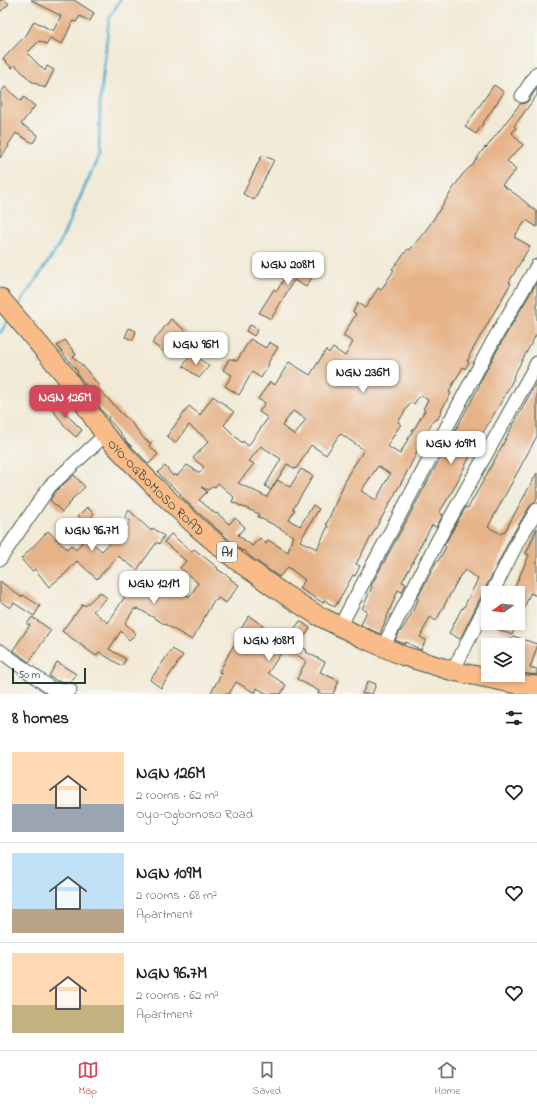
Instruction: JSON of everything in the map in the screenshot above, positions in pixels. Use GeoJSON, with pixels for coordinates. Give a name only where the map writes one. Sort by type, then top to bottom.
{"type":"FeatureCollection","features":[{"type":"Feature","properties":{"kind":"highway","name":"OYO-OGBOMOSO ROAD"},"geometry":{"type":"LineString","coordinates":[[0,298],[65,375],[105,435],[157,489],[198,528],[236,560],[278,590],[317,615],[404,656],[453,671],[517,684],[537,686]]}},
{"type":"Feature","properties":{"kind":"street"},"geometry":{"type":"LineString","coordinates":[[522,96],[537,73]]}},
{"type":"Feature","properties":{"kind":"street"},"geometry":{"type":"LineString","coordinates":[[340,626],[492,341],[537,266]]}},
{"type":"Feature","properties":{"kind":"street"},"geometry":{"type":"LineString","coordinates":[[383,647],[438,540],[537,363]]}},
{"type":"Feature","properties":{"kind":"street"},"geometry":{"type":"LineString","coordinates":[[0,559],[50,486],[105,435]]}},
{"type":"Feature","properties":{"kind":"street"},"geometry":{"type":"LineString","coordinates":[[496,586],[518,541],[537,510]]}},
{"type":"Feature","properties":{"kind":"street"},"geometry":{"type":"LineString","coordinates":[[453,671],[481,615]]}},
{"type":"Feature","properties":{"kind":"street"},"geometry":{"type":"LineString","coordinates":[[0,651],[52,689],[70,690]]}},
{"type":"Feature","properties":{"kind":"building"},"geometry":{"type":"Polygon","coordinates":[[[0,0],[5,0],[9,4],[0,12],[0,0]]]}},
{"type":"Feature","properties":{"kind":"building"},"geometry":{"type":"Polygon","coordinates":[[[31,0],[74,0],[94,13],[90,21],[80,16],[76,22],[73,21],[62,44],[50,38],[47,44],[39,41],[27,53],[45,71],[47,66],[54,70],[45,88],[31,81],[15,65],[12,68],[3,59],[27,34],[34,21],[53,31],[61,16],[31,0]]]}},
{"type":"Feature","properties":{"kind":"building"},"geometry":{"type":"Polygon","coordinates":[[[494,85],[504,92],[476,134],[465,127],[494,85]]]}},
{"type":"Feature","properties":{"kind":"building"},"geometry":{"type":"Polygon","coordinates":[[[5,87],[21,101],[24,97],[35,106],[21,124],[38,135],[33,143],[16,133],[0,158],[0,93],[5,87]]]}},
{"type":"Feature","properties":{"kind":"building"},"geometry":{"type":"Polygon","coordinates":[[[537,88],[537,95],[514,126],[516,128],[512,133],[523,145],[507,161],[516,170],[502,185],[537,212],[537,227],[526,220],[514,237],[530,246],[509,282],[511,283],[469,356],[467,361],[469,362],[465,369],[463,367],[453,384],[449,392],[451,393],[442,411],[437,420],[435,419],[431,424],[405,476],[356,564],[360,566],[355,576],[353,575],[335,607],[324,600],[323,603],[299,588],[305,580],[288,567],[279,577],[243,550],[242,551],[200,514],[165,480],[158,472],[165,466],[173,476],[175,474],[177,476],[187,465],[200,473],[204,467],[193,458],[209,441],[189,425],[175,443],[167,436],[189,406],[200,415],[213,396],[234,412],[224,425],[242,443],[243,441],[248,446],[268,418],[259,412],[265,403],[258,399],[270,382],[275,385],[289,362],[310,375],[326,350],[329,353],[333,348],[345,356],[353,342],[343,336],[356,314],[353,312],[358,303],[365,308],[378,288],[381,290],[394,270],[392,269],[408,249],[410,250],[429,226],[462,175],[471,167],[485,147],[486,148],[520,104],[528,101],[537,88]],[[420,395],[414,404],[411,402],[398,422],[401,424],[387,446],[400,454],[425,410],[423,409],[428,400],[420,395]],[[293,411],[282,426],[295,435],[306,419],[293,411]],[[341,434],[326,455],[311,445],[296,469],[287,464],[277,480],[290,487],[301,469],[313,476],[293,509],[295,510],[289,520],[300,526],[313,505],[319,509],[300,541],[317,549],[328,526],[326,525],[347,476],[364,450],[341,434]],[[261,446],[249,461],[254,464],[238,483],[267,497],[274,486],[271,490],[265,486],[281,459],[261,446]],[[378,466],[361,491],[376,500],[390,474],[378,466]],[[218,483],[215,487],[213,486],[208,490],[201,487],[207,492],[199,500],[229,524],[235,518],[245,527],[238,535],[252,546],[260,538],[266,544],[268,540],[288,552],[293,536],[258,517],[259,514],[232,502],[234,497],[218,483]]]}},
{"type":"Feature","properties":{"kind":"building"},"geometry":{"type":"Polygon","coordinates":[[[262,155],[274,160],[254,200],[243,194],[262,155]]]}},
{"type":"Feature","properties":{"kind":"building"},"geometry":{"type":"Polygon","coordinates":[[[296,258],[316,270],[306,287],[294,280],[271,319],[259,313],[274,289],[277,291],[296,258]]]}},
{"type":"Feature","properties":{"kind":"building"},"geometry":{"type":"Polygon","coordinates":[[[537,282],[537,333],[513,377],[514,378],[439,513],[443,515],[436,527],[432,525],[418,550],[419,551],[402,582],[406,584],[402,592],[398,590],[380,634],[361,625],[367,611],[362,609],[372,587],[371,586],[480,385],[479,384],[500,345],[537,282]]]}},
{"type":"Feature","properties":{"kind":"building"},"geometry":{"type":"Polygon","coordinates":[[[171,319],[187,332],[168,355],[152,343],[171,319]]]}},
{"type":"Feature","properties":{"kind":"building"},"geometry":{"type":"Polygon","coordinates":[[[250,325],[258,329],[254,336],[246,331],[250,325]]]}},
{"type":"Feature","properties":{"kind":"building"},"geometry":{"type":"Polygon","coordinates":[[[129,328],[136,331],[133,340],[125,337],[129,328]]]}},
{"type":"Feature","properties":{"kind":"building"},"geometry":{"type":"Polygon","coordinates":[[[250,339],[266,348],[269,342],[278,347],[261,378],[252,372],[239,395],[225,386],[232,375],[223,370],[229,359],[237,361],[250,339]]]}},
{"type":"Feature","properties":{"kind":"building"},"geometry":{"type":"Polygon","coordinates":[[[65,340],[76,355],[73,357],[84,367],[99,386],[97,387],[130,421],[145,440],[151,443],[149,446],[158,454],[149,464],[127,442],[108,419],[109,418],[102,411],[77,373],[78,372],[57,346],[65,340]]]}},
{"type":"Feature","properties":{"kind":"building"},"geometry":{"type":"Polygon","coordinates":[[[192,353],[209,366],[199,378],[183,366],[192,353]]]}},
{"type":"Feature","properties":{"kind":"building"},"geometry":{"type":"Polygon","coordinates":[[[537,381],[537,436],[488,527],[501,534],[503,532],[504,533],[537,473],[537,498],[530,506],[511,537],[486,586],[481,586],[481,597],[460,639],[449,633],[478,579],[465,570],[461,574],[436,621],[430,617],[420,637],[426,640],[421,650],[406,642],[405,644],[395,640],[410,616],[418,600],[417,599],[446,547],[444,545],[482,483],[537,381]]]}},
{"type":"Feature","properties":{"kind":"building"},"geometry":{"type":"Polygon","coordinates":[[[55,400],[82,430],[76,437],[67,429],[49,405],[55,400]]]}},
{"type":"Feature","properties":{"kind":"building"},"geometry":{"type":"Polygon","coordinates":[[[74,475],[85,487],[71,500],[72,501],[62,512],[50,500],[56,491],[74,475]]]}},
{"type":"Feature","properties":{"kind":"building"},"geometry":{"type":"Polygon","coordinates":[[[87,507],[94,514],[86,523],[78,516],[87,507]]]}},
{"type":"Feature","properties":{"kind":"building"},"geometry":{"type":"Polygon","coordinates":[[[129,510],[151,531],[153,528],[164,536],[159,544],[157,542],[137,570],[118,556],[97,579],[77,561],[66,573],[49,587],[35,569],[32,571],[21,559],[48,531],[67,549],[71,545],[76,550],[85,538],[102,551],[131,521],[125,517],[129,510]]]}},
{"type":"Feature","properties":{"kind":"building"},"geometry":{"type":"Polygon","coordinates":[[[537,528],[537,596],[530,593],[525,606],[525,586],[515,586],[529,555],[526,554],[537,528]]]}},
{"type":"Feature","properties":{"kind":"building"},"geometry":{"type":"Polygon","coordinates":[[[171,534],[192,552],[194,549],[218,568],[217,569],[239,585],[226,603],[218,598],[216,601],[214,600],[192,640],[137,608],[136,610],[135,608],[125,623],[136,634],[129,640],[121,631],[109,649],[126,659],[122,666],[99,652],[96,656],[62,631],[83,604],[85,606],[100,592],[107,598],[93,611],[108,623],[138,576],[164,590],[167,584],[190,597],[198,583],[180,568],[186,561],[164,542],[171,534]]]}},
{"type":"Feature","properties":{"kind":"building"},"geometry":{"type":"Polygon","coordinates":[[[0,581],[21,597],[23,595],[40,606],[34,616],[14,603],[10,608],[0,601],[0,581]]]}},
{"type":"Feature","properties":{"kind":"building"},"geometry":{"type":"Polygon","coordinates":[[[249,616],[268,629],[264,634],[277,643],[283,634],[289,637],[300,621],[310,628],[299,645],[307,650],[306,652],[325,662],[320,672],[339,681],[333,694],[318,694],[319,691],[297,679],[306,661],[285,647],[268,673],[286,685],[281,694],[267,694],[257,688],[255,693],[236,682],[229,694],[210,694],[222,673],[219,672],[238,637],[239,632],[249,616]]]}},
{"type":"Feature","properties":{"kind":"building"},"geometry":{"type":"Polygon","coordinates":[[[32,617],[51,630],[29,662],[13,650],[30,625],[27,624],[32,617]]]}},
{"type":"Feature","properties":{"kind":"building"},"geometry":{"type":"Polygon","coordinates":[[[500,630],[514,630],[512,635],[500,630]]]}},
{"type":"Feature","properties":{"kind":"building"},"geometry":{"type":"Polygon","coordinates":[[[525,640],[537,644],[530,668],[537,669],[537,675],[525,674],[525,640]]]}},
{"type":"Feature","properties":{"kind":"building"},"geometry":{"type":"Polygon","coordinates":[[[172,649],[183,655],[161,688],[150,680],[172,649]]]}},
{"type":"Feature","properties":{"kind":"building"},"geometry":{"type":"Polygon","coordinates":[[[57,662],[76,674],[71,682],[57,681],[49,676],[57,662]]]}},
{"type":"Feature","properties":{"kind":"building"},"geometry":{"type":"Polygon","coordinates":[[[368,681],[376,684],[372,694],[362,694],[368,681]]]}},
{"type":"Feature","properties":{"kind":"waterway"},"geometry":{"type":"LineString","coordinates":[[17,308],[58,247],[99,155],[100,102],[109,19],[120,0]]}},
{"type":"Feature","properties":{"kind":"waterway"},"geometry":{"type":"LineString","coordinates":[[0,333],[9,319]]}}]}
